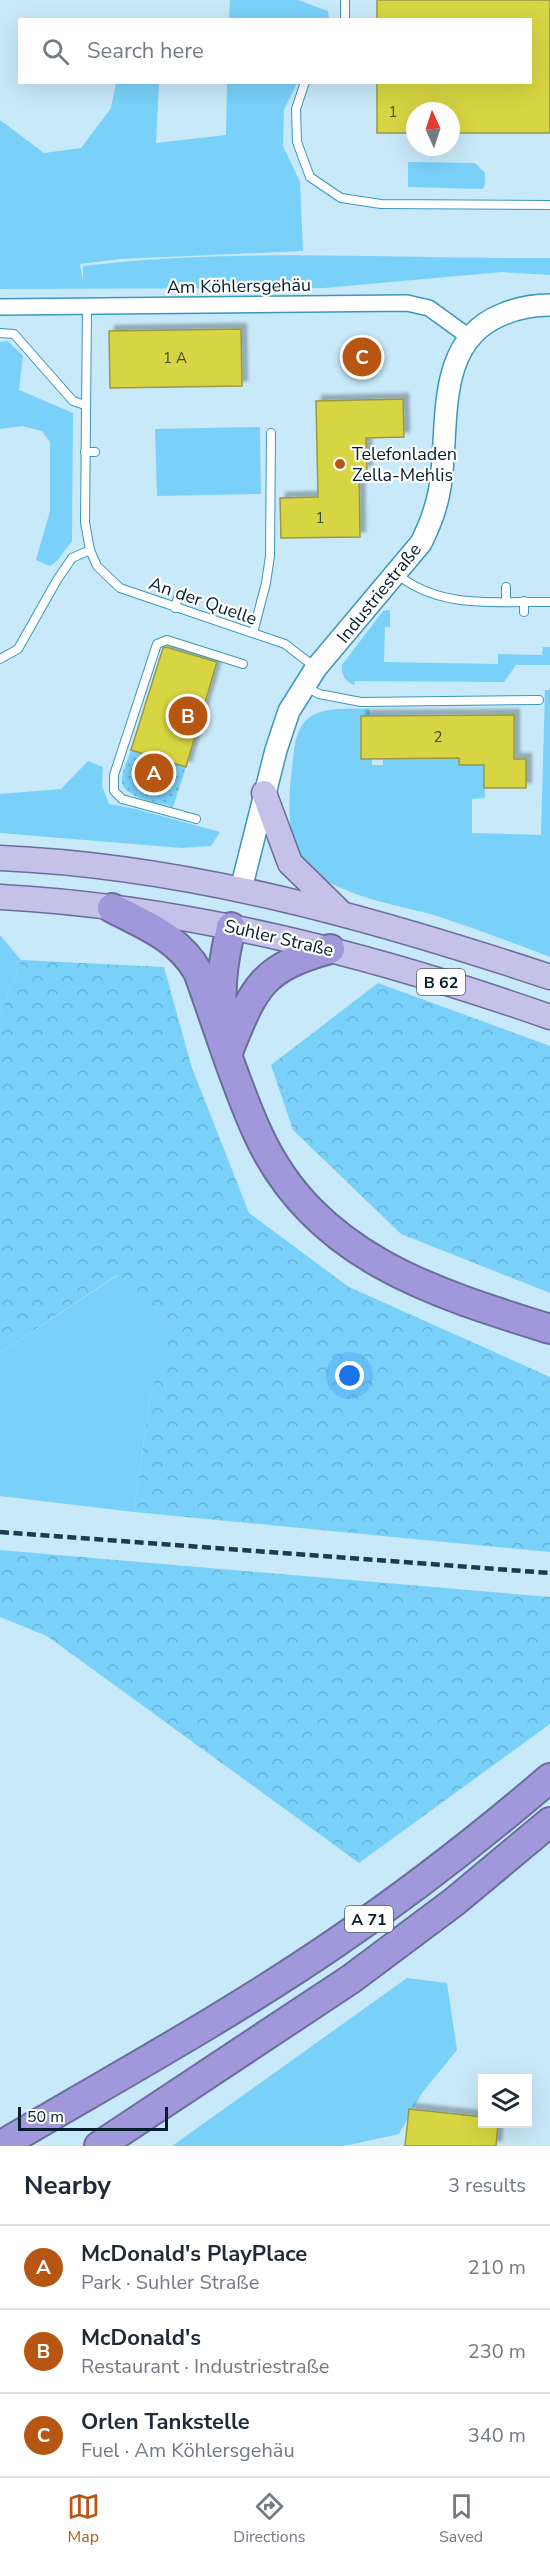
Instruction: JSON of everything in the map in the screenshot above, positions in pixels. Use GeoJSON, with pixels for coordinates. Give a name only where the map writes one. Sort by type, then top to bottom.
{"type":"FeatureCollection","features":[{"type":"Feature","properties":{"kind":"highway"},"geometry":{"type":"LineString","coordinates":[[112,908],[170,938],[190,959],[198,972],[243,1098],[273,1162],[286,1183],[317,1219],[337,1236],[381,1266],[482,1307],[550,1329]]}},
{"type":"Feature","properties":{"kind":"highway"},"geometry":{"type":"LineString","coordinates":[[228,1052],[221,985],[223,962],[231,927]]}},
{"type":"Feature","properties":{"kind":"highway"},"geometry":{"type":"LineString","coordinates":[[228,1052],[246,1008],[256,990],[272,972],[303,957],[330,949]]}},
{"type":"Feature","properties":{"kind":"highway"},"geometry":{"type":"LineString","coordinates":[[482,1307],[550,1341]]}},
{"type":"Feature","properties":{"kind":"highway"},"geometry":{"type":"LineString","coordinates":[[504,1816],[550,1768]]}},
{"type":"Feature","properties":{"kind":"highway","name":"A 71"},"geometry":{"type":"LineString","coordinates":[[0,2146],[197,2030],[333,1945],[436,1871],[550,1778]]}},
{"type":"Feature","properties":{"kind":"highway","name":"A 71"},"geometry":{"type":"LineString","coordinates":[[99,2146],[351,1979],[453,1902],[550,1822]]}},
{"type":"Feature","properties":{"kind":"main road"},"geometry":{"type":"LineString","coordinates":[[264,793],[290,863],[342,914]]}},
{"type":"Feature","properties":{"kind":"main road","name":"B 62"},"geometry":{"type":"LineString","coordinates":[[0,858],[140,872],[241,889],[471,950],[550,977]]}},
{"type":"Feature","properties":{"kind":"main road"},"geometry":{"type":"LineString","coordinates":[[231,927],[241,889]]}},
{"type":"Feature","properties":{"kind":"main road","name":"Suhler Straße"},"geometry":{"type":"LineString","coordinates":[[0,897],[112,908],[231,927],[330,949],[550,1017]]}},
{"type":"Feature","properties":{"kind":"street","name":"Am Köhlersgehäu"},"geometry":{"type":"LineString","coordinates":[[0,307],[407,303],[429,308],[469,337]]}},
{"type":"Feature","properties":{"kind":"street","name":"Industriestraße"},"geometry":{"type":"LineString","coordinates":[[241,889],[264,793],[289,711],[303,685],[316,668],[421,543],[432,520],[440,487],[451,374],[458,355],[469,337],[481,326],[511,310],[527,306],[550,305]]}},
{"type":"Feature","properties":{"kind":"lane"},"geometry":{"type":"LineString","coordinates":[[345,0],[345,18]]}},
{"type":"Feature","properties":{"kind":"lane"},"geometry":{"type":"LineString","coordinates":[[304,84],[296,109],[297,142],[310,177],[341,198],[381,204],[550,205]]}},
{"type":"Feature","properties":{"kind":"lane","name":"An der Quelle"},"geometry":{"type":"LineString","coordinates":[[87,307],[85,522],[90,550],[97,566],[120,588],[285,644],[316,668]]}},
{"type":"Feature","properties":{"kind":"lane"},"geometry":{"type":"LineString","coordinates":[[0,333],[14,334],[74,401],[86,405]]}},
{"type":"Feature","properties":{"kind":"lane"},"geometry":{"type":"LineString","coordinates":[[253,633],[263,582],[274,558],[271,433]]}},
{"type":"Feature","properties":{"kind":"lane"},"geometry":{"type":"LineString","coordinates":[[85,452],[95,452]]}},
{"type":"Feature","properties":{"kind":"lane"},"geometry":{"type":"LineString","coordinates":[[0,659],[18,649],[72,558],[90,550]]}},
{"type":"Feature","properties":{"kind":"lane"},"geometry":{"type":"LineString","coordinates":[[397,574],[429,594],[451,600],[550,602]]}},
{"type":"Feature","properties":{"kind":"lane"},"geometry":{"type":"LineString","coordinates":[[506,587],[506,601]]}},
{"type":"Feature","properties":{"kind":"lane"},"geometry":{"type":"LineString","coordinates":[[175,608],[179,594]]}},
{"type":"Feature","properties":{"kind":"lane"},"geometry":{"type":"LineString","coordinates":[[524,601],[524,612]]}},
{"type":"Feature","properties":{"kind":"lane"},"geometry":{"type":"LineString","coordinates":[[196,819],[123,799],[114,790],[114,775],[157,644],[167,640],[243,664]]}},
{"type":"Feature","properties":{"kind":"lane"},"geometry":{"type":"LineString","coordinates":[[303,685],[319,694],[361,702],[539,700]]}},
{"type":"Feature","properties":{"kind":"green space"},"geometry":{"type":"Polygon","coordinates":[[[230,0],[298,0],[328,11],[329,18],[229,18],[230,0]]]}},
{"type":"Feature","properties":{"kind":"green space"},"geometry":{"type":"Polygon","coordinates":[[[116,84],[159,84],[156,143],[226,135],[227,84],[297,84],[284,110],[283,146],[300,182],[303,251],[120,259],[80,264],[83,280],[83,266],[141,260],[258,255],[550,258],[550,275],[502,272],[324,288],[0,289],[0,120],[44,153],[81,148],[111,108],[116,84]]]}},
{"type":"Feature","properties":{"kind":"green space"},"geometry":{"type":"Polygon","coordinates":[[[408,162],[475,163],[485,173],[485,185],[482,189],[408,187],[408,162]]]}},
{"type":"Feature","properties":{"kind":"green space"},"geometry":{"type":"Polygon","coordinates":[[[8,341],[23,356],[19,390],[73,413],[72,541],[57,561],[50,566],[36,560],[50,511],[50,442],[42,431],[22,426],[0,429],[0,342],[8,341]]]}},
{"type":"Feature","properties":{"kind":"green space"},"geometry":{"type":"Polygon","coordinates":[[[260,427],[261,494],[157,496],[155,429],[260,427]]]}},
{"type":"Feature","properties":{"kind":"green space"},"geometry":{"type":"Polygon","coordinates":[[[390,610],[390,627],[385,627],[384,662],[498,664],[498,654],[542,655],[543,647],[550,647],[550,665],[516,665],[504,682],[355,681],[354,685],[348,682],[342,672],[342,665],[383,611],[390,610]]]}},
{"type":"Feature","properties":{"kind":"green space"},"geometry":{"type":"Polygon","coordinates":[[[545,690],[550,690],[550,957],[434,915],[356,894],[333,884],[307,867],[299,855],[291,830],[290,790],[297,736],[310,717],[330,710],[369,709],[370,716],[361,716],[361,759],[372,759],[372,765],[383,765],[383,759],[459,758],[460,765],[470,765],[484,758],[485,798],[472,799],[472,833],[541,835],[545,690]]]}},
{"type":"Feature","properties":{"kind":"green space"},"geometry":{"type":"Polygon","coordinates":[[[131,750],[186,767],[173,807],[133,795],[123,785],[124,768],[131,750]]]}},
{"type":"Feature","properties":{"kind":"green space"},"geometry":{"type":"Polygon","coordinates":[[[88,761],[103,767],[102,786],[109,804],[220,832],[211,846],[182,848],[0,833],[0,794],[61,789],[88,761]]]}},
{"type":"Feature","properties":{"kind":"green space"},"geometry":{"type":"Polygon","coordinates":[[[0,935],[21,960],[0,1016],[0,935]]]}},
{"type":"Feature","properties":{"kind":"green space"},"geometry":{"type":"Polygon","coordinates":[[[21,960],[164,967],[192,1068],[249,1213],[349,1287],[550,1377],[550,1552],[134,1512],[151,1391],[174,1325],[117,1275],[0,1353],[0,1016],[21,960]]]}},
{"type":"Feature","properties":{"kind":"green space"},"geometry":{"type":"Polygon","coordinates":[[[378,983],[550,1046],[550,1293],[401,1234],[293,1130],[271,1065],[378,983]]]}},
{"type":"Feature","properties":{"kind":"green space"},"geometry":{"type":"Polygon","coordinates":[[[118,1275],[175,1326],[151,1391],[134,1512],[0,1496],[0,1353],[118,1275]]]}},
{"type":"Feature","properties":{"kind":"green space"},"geometry":{"type":"Polygon","coordinates":[[[0,1550],[550,1597],[550,1724],[359,1863],[47,1636],[0,1617],[0,1550]]]}},
{"type":"Feature","properties":{"kind":"green space"},"geometry":{"type":"Polygon","coordinates":[[[407,1978],[447,1983],[457,2050],[422,2093],[399,2134],[344,2146],[172,2146],[407,1978]]]}},
{"type":"Feature","properties":{"kind":"building"},"geometry":{"type":"Polygon","coordinates":[[[377,0],[550,0],[550,133],[460,133],[460,102],[406,102],[406,133],[377,133],[377,84],[532,84],[532,18],[377,18],[377,0]]]}},
{"type":"Feature","properties":{"kind":"building"},"geometry":{"type":"Polygon","coordinates":[[[241,329],[242,386],[110,388],[109,331],[241,329]]]}},
{"type":"Feature","properties":{"kind":"building"},"geometry":{"type":"Polygon","coordinates":[[[403,399],[404,437],[366,438],[367,471],[359,471],[360,537],[281,538],[280,498],[318,497],[316,401],[403,399]]]}},
{"type":"Feature","properties":{"kind":"building"},"geometry":{"type":"Polygon","coordinates":[[[163,648],[217,662],[186,767],[131,750],[163,648]]]}},
{"type":"Feature","properties":{"kind":"building"},"geometry":{"type":"Polygon","coordinates":[[[514,715],[514,759],[526,759],[526,788],[484,788],[484,765],[459,765],[459,758],[361,759],[361,716],[514,715]]]}},
{"type":"Feature","properties":{"kind":"building"},"geometry":{"type":"Polygon","coordinates":[[[409,2109],[478,2116],[478,2128],[498,2128],[496,2146],[405,2146],[409,2109]]]}},
{"type":"Feature","properties":{"kind":"railway"},"geometry":{"type":"LineString","coordinates":[[0,1532],[550,1573]]}},
{"type":"Feature","properties":{"kind":"place","name":"Orlen Tankstelle"},"geometry":{"type":"Point","coordinates":[362,357]}},
{"type":"Feature","properties":{"kind":"place","name":"Telefonladen Zella-Mehlis"},"geometry":{"type":"Point","coordinates":[340,464]}},
{"type":"Feature","properties":{"kind":"place","name":"McDonald's"},"geometry":{"type":"Point","coordinates":[188,716]}},
{"type":"Feature","properties":{"kind":"place","name":"McDonald's PlayPlace"},"geometry":{"type":"Point","coordinates":[154,773]}}]}
